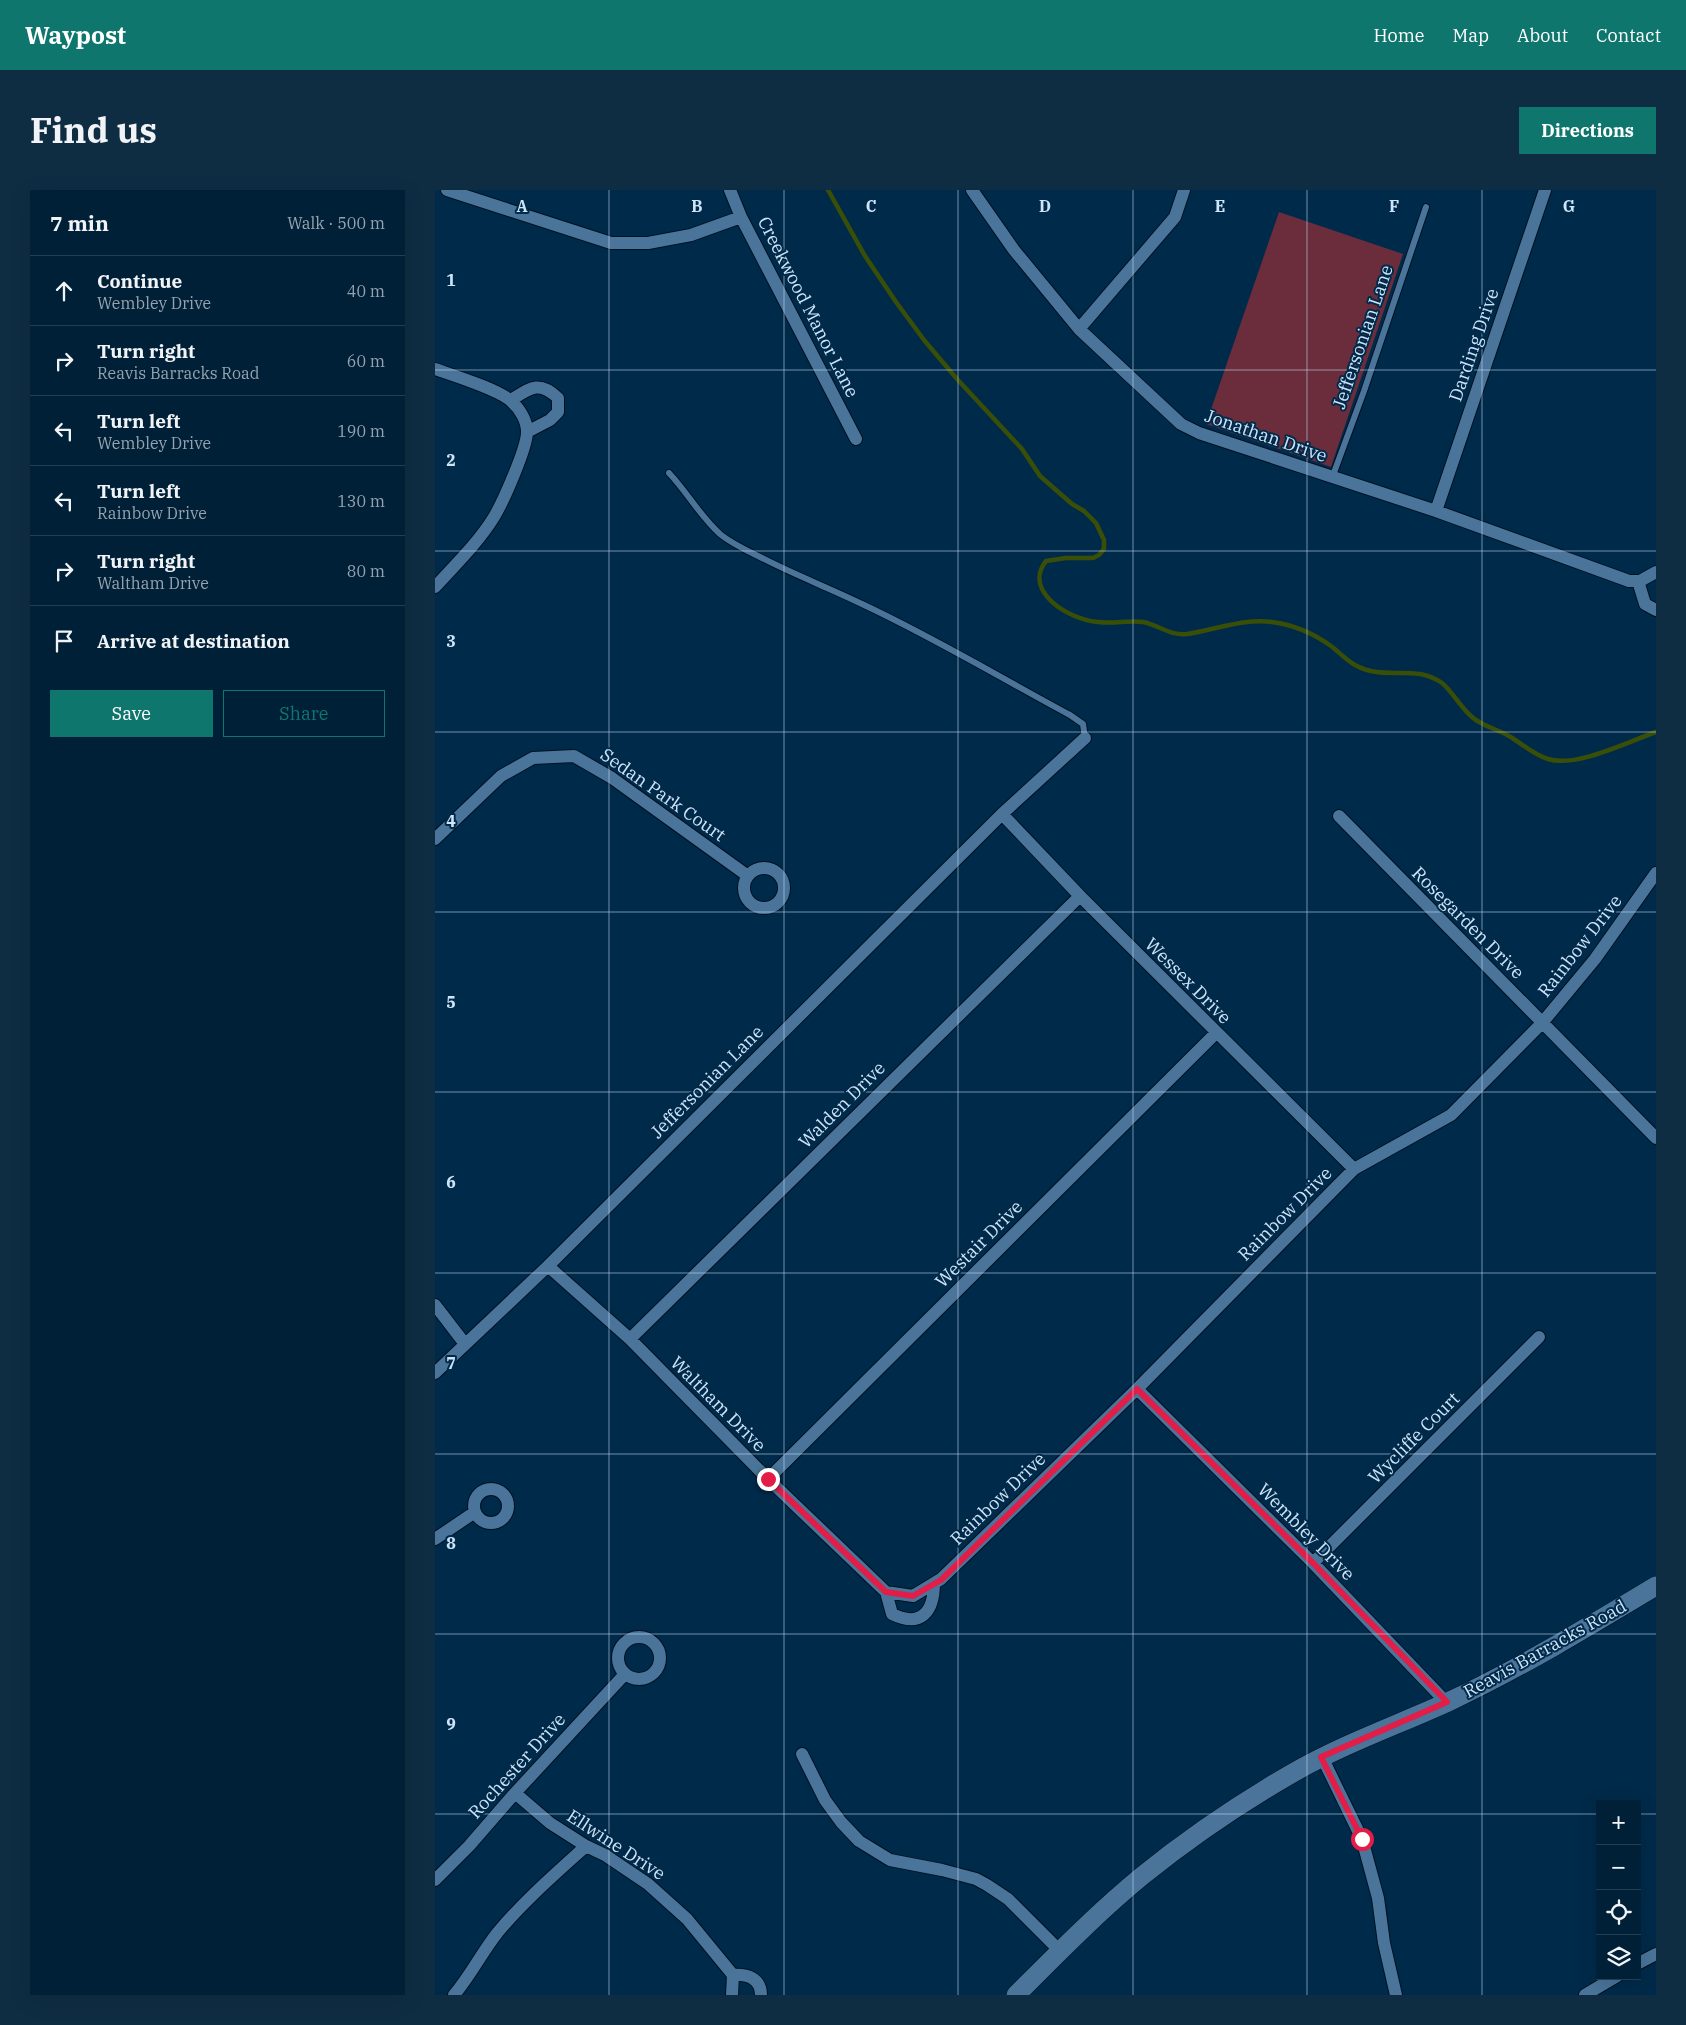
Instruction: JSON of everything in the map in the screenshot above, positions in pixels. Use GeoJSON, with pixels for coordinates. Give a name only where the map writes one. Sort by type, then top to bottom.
{"type":"FeatureCollection","features":[{"type":"Feature","properties":{"kind":"main road","name":"Reavis Barracks Road"},"geometry":{"type":"LineString","coordinates":[[1016,1995],[1060,1951],[1134,1883],[1181,1846],[1249,1799],[1321,1757],[1498,1678],[1551,1649],[1656,1586]]}},
{"type":"Feature","properties":{"kind":"street"},"geometry":{"type":"LineString","coordinates":[[447,190],[611,243],[648,242],[691,235],[741,217]]}},
{"type":"Feature","properties":{"kind":"street","name":"Creekwood Manor Lane"},"geometry":{"type":"LineString","coordinates":[[730,190],[741,217],[856,439]]}},
{"type":"Feature","properties":{"kind":"street","name":"Jonathan Drive"},"geometry":{"type":"LineString","coordinates":[[972,190],[1014,250],[1079,329],[1181,424],[1199,433],[1436,512],[1629,581],[1638,581]]}},
{"type":"Feature","properties":{"kind":"street"},"geometry":{"type":"LineString","coordinates":[[1079,329],[1175,216],[1184,190]]}},
{"type":"Feature","properties":{"kind":"street","name":"Darding Drive"},"geometry":{"type":"LineString","coordinates":[[1436,512],[1545,190]]}},
{"type":"Feature","properties":{"kind":"street"},"geometry":{"type":"LineString","coordinates":[[435,370],[465,379],[511,400],[522,413],[527,432],[518,466],[495,517],[471,548],[435,587]]}},
{"type":"Feature","properties":{"kind":"street"},"geometry":{"type":"LineString","coordinates":[[511,400],[534,387],[549,390],[558,398],[558,412],[550,420],[527,432]]}},
{"type":"Feature","properties":{"kind":"street"},"geometry":{"type":"LineString","coordinates":[[1656,572],[1638,581],[1645,604],[1656,610]]}},
{"type":"Feature","properties":{"kind":"street","name":"Jeffersonian Lane"},"geometry":{"type":"LineString","coordinates":[[435,1373],[548,1266],[1002,814],[1085,738]]}},
{"type":"Feature","properties":{"kind":"street","name":"Sedan Park Court"},"geometry":{"type":"LineString","coordinates":[[435,839],[501,776],[533,758],[574,756],[612,778],[748,876]]}},
{"type":"Feature","properties":{"kind":"street","name":"Wessex Drive"},"geometry":{"type":"LineString","coordinates":[[1002,814],[1079,896],[1354,1169]]}},
{"type":"Feature","properties":{"kind":"street","name":"Rosegarden Drive"},"geometry":{"type":"LineString","coordinates":[[1339,816],[1656,1138]]}},
{"type":"Feature","properties":{"kind":"street","name":"Rainbow Drive"},"geometry":{"type":"LineString","coordinates":[[886,1592],[913,1596],[941,1580],[1137,1389],[1354,1169],[1451,1115],[1542,1022],[1595,960],[1656,872]]}},
{"type":"Feature","properties":{"kind":"street","name":"Walden Drive"},"geometry":{"type":"LineString","coordinates":[[630,1339],[1079,896]]}},
{"type":"Feature","properties":{"kind":"street","name":"Westair Drive"},"geometry":{"type":"LineString","coordinates":[[768,1479],[1216,1033]]}},
{"type":"Feature","properties":{"kind":"street","name":"Waltham Drive"},"geometry":{"type":"LineString","coordinates":[[548,1266],[630,1339],[768,1479],[886,1592]]}},
{"type":"Feature","properties":{"kind":"street"},"geometry":{"type":"LineString","coordinates":[[435,1305],[465,1344]]}},
{"type":"Feature","properties":{"kind":"street","name":"Wycliffe Court"},"geometry":{"type":"LineString","coordinates":[[1313,1563],[1539,1337]]}},
{"type":"Feature","properties":{"kind":"street","name":"Wembley Drive"},"geometry":{"type":"LineString","coordinates":[[1137,1389],[1313,1563],[1447,1702]]}},
{"type":"Feature","properties":{"kind":"street"},"geometry":{"type":"LineString","coordinates":[[435,1538],[475,1512]]}},
{"type":"Feature","properties":{"kind":"street"},"geometry":{"type":"LineString","coordinates":[[886,1592],[892,1614],[902,1619],[915,1619],[923,1617],[928,1612],[934,1596],[934,1583]]}},
{"type":"Feature","properties":{"kind":"street","name":"Rochester Drive"},"geometry":{"type":"LineString","coordinates":[[435,1880],[469,1846],[515,1793],[625,1674]]}},
{"type":"Feature","properties":{"kind":"street"},"geometry":{"type":"LineString","coordinates":[[802,1754],[825,1800],[841,1822],[859,1841],[890,1860],[942,1870],[975,1879],[987,1885],[1008,1899],[1060,1951]]}},
{"type":"Feature","properties":{"kind":"street"},"geometry":{"type":"LineString","coordinates":[[1321,1757],[1362,1839],[1378,1898],[1384,1943],[1396,1995]]}},
{"type":"Feature","properties":{"kind":"street","name":"Ellwine Drive"},"geometry":{"type":"LineString","coordinates":[[515,1793],[550,1823],[586,1846],[613,1860],[648,1884],[687,1919],[733,1976]]}},
{"type":"Feature","properties":{"kind":"street"},"geometry":{"type":"LineString","coordinates":[[454,1995],[467,1981],[496,1935],[523,1903],[586,1846]]}},
{"type":"Feature","properties":{"kind":"street"},"geometry":{"type":"LineString","coordinates":[[1641,1962],[1656,1954]]}},
{"type":"Feature","properties":{"kind":"street"},"geometry":{"type":"LineString","coordinates":[[731,1995],[733,1976],[743,1975],[756,1980],[761,1995]]}},
{"type":"Feature","properties":{"kind":"street"},"geometry":{"type":"LineString","coordinates":[[1585,1995],[1610,1980]]}},
{"type":"Feature","properties":{"kind":"lane","name":"Jeffersonian Lane"},"geometry":{"type":"LineString","coordinates":[[1332,478],[1364,391],[1426,207]]}},
{"type":"Feature","properties":{"kind":"lane"},"geometry":{"type":"LineString","coordinates":[[669,472],[720,534],[789,572],[897,621],[1070,715],[1083,724],[1085,738]]}},
{"type":"Feature","properties":{"kind":"shaded area"},"geometry":{"type":"Polygon","coordinates":[[[1279,212],[1403,254],[1331,467],[1206,424],[1279,212]]]}},
{"type":"Feature","properties":{"kind":"waterway"},"geometry":{"type":"LineString","coordinates":[[828,190],[865,256],[924,340],[957,379],[1022,449],[1040,476],[1096,523],[1104,540],[1104,549],[1099,555],[1093,558],[1066,558],[1046,561],[1040,572],[1040,583],[1045,593],[1063,610],[1087,620],[1143,622],[1181,634],[1261,621],[1296,627],[1317,637],[1352,663],[1366,670],[1421,674],[1431,677],[1442,683],[1476,720],[1509,736],[1533,752],[1548,759],[1559,761],[1587,757],[1656,732]]}},
{"type":"Feature","properties":{"kind":"route"},"geometry":{"type":"LineString","coordinates":[[768,1479],[886,1592],[913,1596],[941,1580],[1137,1389],[1313,1563],[1447,1702],[1321,1757],[1362,1839]]}}]}
